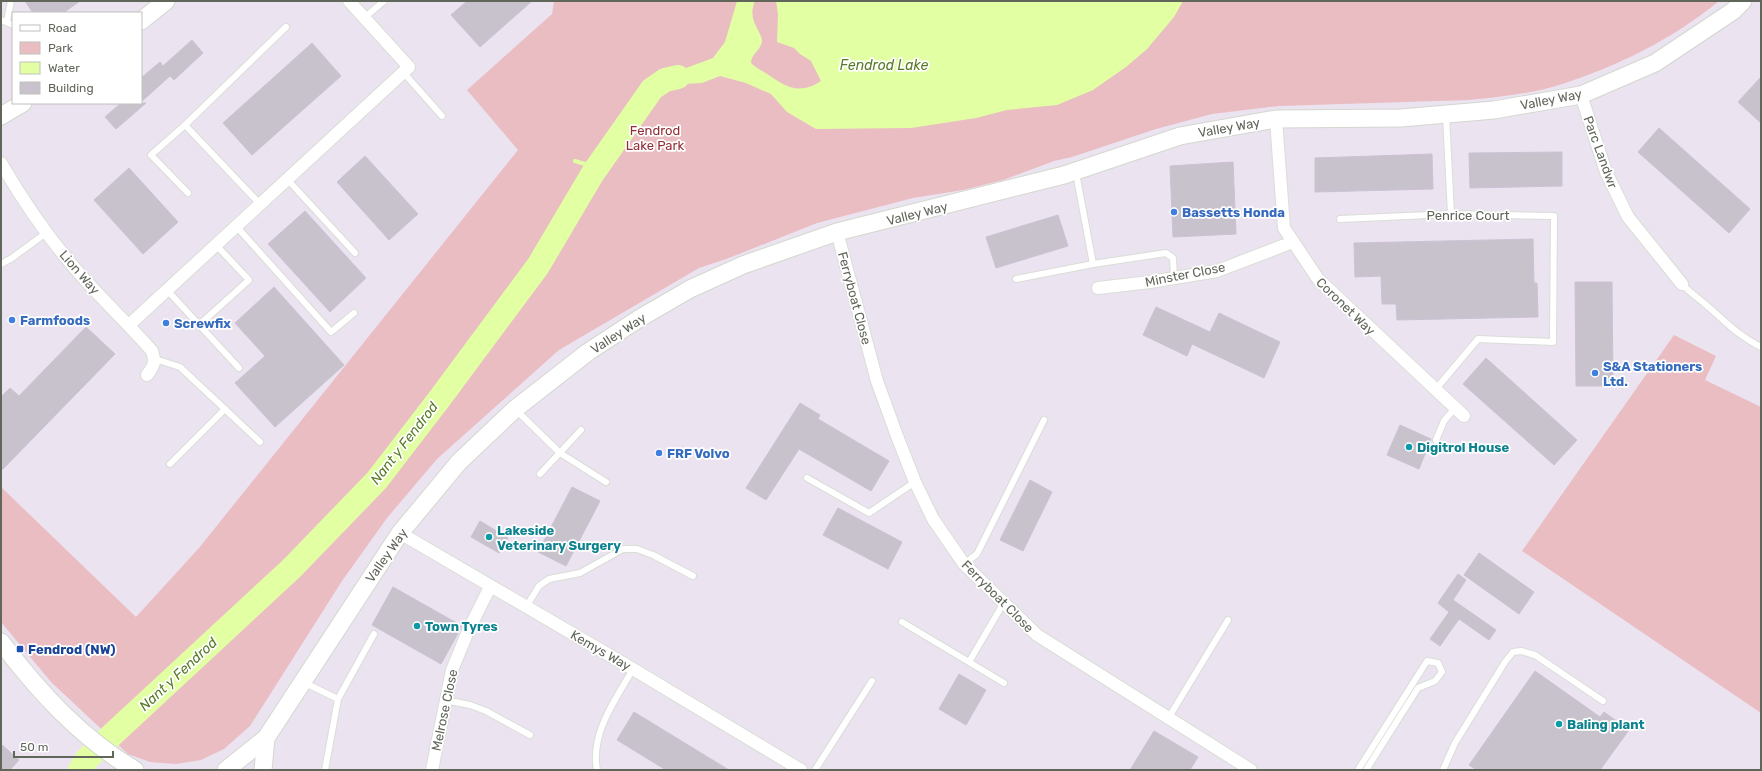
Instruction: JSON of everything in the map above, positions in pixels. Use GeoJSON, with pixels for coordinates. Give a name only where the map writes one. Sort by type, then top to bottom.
{"type":"FeatureCollection","features":[{"type":"Feature","properties":{"kind":"street"},"geometry":{"type":"LineString","coordinates":[[129,325],[408,67],[349,1]]}},
{"type":"Feature","properties":{"kind":"street","name":"Valley Way"},"geometry":{"type":"LineString","coordinates":[[226,770],[266,738],[400,533],[459,462],[516,409],[588,352],[640,318],[690,289],[743,265],[837,232],[1075,171],[1180,136],[1276,119],[1401,118],[1494,110],[1580,95],[1655,63],[1733,11],[1743,1]]}},
{"type":"Feature","properties":{"kind":"street"},"geometry":{"type":"LineString","coordinates":[[142,20],[162,2]]}},
{"type":"Feature","properties":{"kind":"street","name":"Parc Landwr"},"geometry":{"type":"LineString","coordinates":[[1580,95],[1606,172],[1628,217],[1682,284]]}},
{"type":"Feature","properties":{"kind":"street"},"geometry":{"type":"LineString","coordinates":[[1,116],[21,104]]}},
{"type":"Feature","properties":{"kind":"street","name":"Coronet Way"},"geometry":{"type":"LineString","coordinates":[[1276,119],[1284,228],[1318,279],[1464,416]]}},
{"type":"Feature","properties":{"kind":"street","name":"Lion Way"},"geometry":{"type":"LineString","coordinates":[[1,164],[46,233],[86,282],[129,325],[152,351],[155,359]]}},
{"type":"Feature","properties":{"kind":"street","name":"Ferryboat Close"},"geometry":{"type":"LineString","coordinates":[[837,232],[877,381],[914,482],[933,519],[964,564],[1003,604],[1037,635],[1169,717],[1250,770]]}},
{"type":"Feature","properties":{"kind":"street","name":"Minster Close"},"geometry":{"type":"LineString","coordinates":[[1098,288],[1217,271],[1293,242]]}},
{"type":"Feature","properties":{"kind":"street"},"geometry":{"type":"LineString","coordinates":[[147,375],[154,366],[155,359]]}},
{"type":"Feature","properties":{"kind":"street","name":"Kemys Way"},"geometry":{"type":"LineString","coordinates":[[400,533],[490,587],[633,669],[787,766],[801,770]]}},
{"type":"Feature","properties":{"kind":"street","name":"Melrose Close"},"geometry":{"type":"LineString","coordinates":[[432,770],[452,670],[469,629],[490,587]]}},
{"type":"Feature","properties":{"kind":"street"},"geometry":{"type":"LineString","coordinates":[[1,642],[36,686],[66,718],[120,764],[135,770]]}},
{"type":"Feature","properties":{"kind":"street","name":"Valley Way"},"geometry":{"type":"LineString","coordinates":[[263,770],[266,738]]}},
{"type":"Feature","properties":{"kind":"lane"},"geometry":{"type":"LineString","coordinates":[[4,20],[11,1]]}},
{"type":"Feature","properties":{"kind":"lane"},"geometry":{"type":"LineString","coordinates":[[364,18],[384,1]]}},
{"type":"Feature","properties":{"kind":"lane"},"geometry":{"type":"LineString","coordinates":[[188,193],[150,156],[185,125],[286,27]]}},
{"type":"Feature","properties":{"kind":"lane"},"geometry":{"type":"LineString","coordinates":[[404,72],[442,116]]}},
{"type":"Feature","properties":{"kind":"lane"},"geometry":{"type":"LineString","coordinates":[[1446,114],[1451,214]]}},
{"type":"Feature","properties":{"kind":"lane"},"geometry":{"type":"LineString","coordinates":[[185,125],[260,204]]}},
{"type":"Feature","properties":{"kind":"lane"},"geometry":{"type":"LineString","coordinates":[[1075,171],[1093,264]]}},
{"type":"Feature","properties":{"kind":"lane"},"geometry":{"type":"LineString","coordinates":[[287,179],[355,253]]}},
{"type":"Feature","properties":{"kind":"lane","name":"Penrice Court"},"geometry":{"type":"LineString","coordinates":[[1340,219],[1451,214],[1554,216],[1553,342],[1478,339],[1435,390]]}},
{"type":"Feature","properties":{"kind":"lane"},"geometry":{"type":"LineString","coordinates":[[236,226],[331,332],[354,313]]}},
{"type":"Feature","properties":{"kind":"lane"},"geometry":{"type":"LineString","coordinates":[[1,264],[12,258],[46,233]]}},
{"type":"Feature","properties":{"kind":"lane"},"geometry":{"type":"LineString","coordinates":[[199,325],[249,280],[216,244]]}},
{"type":"Feature","properties":{"kind":"lane"},"geometry":{"type":"LineString","coordinates":[[1016,278],[1166,253],[1173,258],[1174,278]]}},
{"type":"Feature","properties":{"kind":"lane"},"geometry":{"type":"LineString","coordinates":[[1682,284],[1690,294],[1703,302],[1743,338],[1761,347]]}},
{"type":"Feature","properties":{"kind":"lane"},"geometry":{"type":"LineString","coordinates":[[167,290],[239,368]]}},
{"type":"Feature","properties":{"kind":"lane"},"geometry":{"type":"LineString","coordinates":[[155,359],[180,367],[260,442]]}},
{"type":"Feature","properties":{"kind":"lane"},"geometry":{"type":"LineString","coordinates":[[1436,440],[1444,421],[1455,408]]}},
{"type":"Feature","properties":{"kind":"lane"},"geometry":{"type":"LineString","coordinates":[[170,464],[225,409]]}},
{"type":"Feature","properties":{"kind":"lane"},"geometry":{"type":"LineString","coordinates":[[516,409],[560,453],[606,482]]}},
{"type":"Feature","properties":{"kind":"lane"},"geometry":{"type":"LineString","coordinates":[[964,564],[976,554],[1044,420]]}},
{"type":"Feature","properties":{"kind":"lane"},"geometry":{"type":"LineString","coordinates":[[540,474],[581,430]]}},
{"type":"Feature","properties":{"kind":"lane"},"geometry":{"type":"LineString","coordinates":[[807,478],[869,513],[914,482]]}},
{"type":"Feature","properties":{"kind":"lane"},"geometry":{"type":"LineString","coordinates":[[526,607],[539,586],[549,579],[580,573],[623,549],[637,549],[653,555],[693,576]]}},
{"type":"Feature","properties":{"kind":"lane"},"geometry":{"type":"LineString","coordinates":[[968,662],[1003,604]]}},
{"type":"Feature","properties":{"kind":"lane"},"geometry":{"type":"LineString","coordinates":[[1169,717],[1228,620]]}},
{"type":"Feature","properties":{"kind":"lane"},"geometry":{"type":"LineString","coordinates":[[902,622],[1004,683]]}},
{"type":"Feature","properties":{"kind":"lane"},"geometry":{"type":"LineString","coordinates":[[325,770],[338,699],[374,634]]}},
{"type":"Feature","properties":{"kind":"lane"},"geometry":{"type":"LineString","coordinates":[[1443,770],[1455,743],[1505,662],[1513,652],[1521,650],[1535,655],[1603,701]]}},
{"type":"Feature","properties":{"kind":"lane"},"geometry":{"type":"LineString","coordinates":[[1358,770],[1427,661],[1438,663],[1442,672],[1435,680],[1418,688],[1366,770]]}},
{"type":"Feature","properties":{"kind":"lane"},"geometry":{"type":"LineString","coordinates":[[597,770],[595,757],[596,742],[600,730],[633,669]]}},
{"type":"Feature","properties":{"kind":"lane"},"geometry":{"type":"LineString","coordinates":[[815,770],[872,681]]}},
{"type":"Feature","properties":{"kind":"lane"},"geometry":{"type":"LineString","coordinates":[[302,682],[338,699]]}},
{"type":"Feature","properties":{"kind":"lane"},"geometry":{"type":"LineString","coordinates":[[445,700],[470,704],[530,735]]}},
{"type":"Feature","properties":{"kind":"green space","name":"Fendrod Lake Park"},"geometry":{"type":"Polygon","coordinates":[[[554,1],[1719,1],[1683,28],[1623,61],[1580,78],[1537,91],[1469,100],[1279,106],[1212,114],[1156,129],[1072,157],[1054,161],[1003,180],[963,190],[913,198],[817,223],[729,258],[699,268],[559,350],[437,459],[387,518],[342,581],[250,726],[224,749],[201,760],[176,764],[150,762],[128,754],[51,682],[1,622],[1,487],[136,617],[199,548],[518,150],[467,90],[552,14],[554,1]]]}},
{"type":"Feature","properties":{"kind":"green space"},"geometry":{"type":"Polygon","coordinates":[[[1674,335],[1716,356],[1705,380],[1761,407],[1761,713],[1522,551],[1674,335]]]}},
{"type":"Feature","properties":{"kind":"water","name":"Fendrod Lake"},"geometry":{"type":"Polygon","coordinates":[[[737,1],[755,1],[752,14],[762,38],[762,42],[752,57],[751,63],[785,85],[805,88],[821,81],[811,61],[794,48],[777,42],[778,14],[776,1],[1183,1],[1174,17],[1147,49],[1126,67],[1093,90],[1057,105],[1007,110],[976,118],[911,128],[816,129],[787,112],[771,94],[746,83],[720,76],[702,83],[684,84],[678,77],[678,71],[713,58],[725,42],[737,1]]]}},
{"type":"Feature","properties":{"kind":"building"},"geometry":{"type":"Polygon","coordinates":[[[25,1],[80,1],[64,12],[32,12],[25,1]]]}},
{"type":"Feature","properties":{"kind":"building"},"geometry":{"type":"Polygon","coordinates":[[[467,1],[532,1],[480,47],[451,15],[467,1]]]}},
{"type":"Feature","properties":{"kind":"building"},"geometry":{"type":"Polygon","coordinates":[[[192,40],[203,53],[174,80],[170,76],[142,101],[142,77],[160,62],[163,66],[192,40]]]}},
{"type":"Feature","properties":{"kind":"building"},"geometry":{"type":"Polygon","coordinates":[[[312,43],[341,76],[252,155],[223,123],[312,43]]]}},
{"type":"Feature","properties":{"kind":"building"},"geometry":{"type":"Polygon","coordinates":[[[1761,77],[1761,123],[1738,102],[1761,77]]]}},
{"type":"Feature","properties":{"kind":"building"},"geometry":{"type":"Polygon","coordinates":[[[146,103],[116,129],[105,117],[120,104],[146,103]]]}},
{"type":"Feature","properties":{"kind":"building"},"geometry":{"type":"Polygon","coordinates":[[[1659,128],[1750,209],[1729,233],[1638,152],[1659,128]]]}},
{"type":"Feature","properties":{"kind":"building"},"geometry":{"type":"Polygon","coordinates":[[[1562,152],[1562,186],[1470,188],[1469,153],[1562,152]]]}},
{"type":"Feature","properties":{"kind":"building"},"geometry":{"type":"Polygon","coordinates":[[[1432,154],[1433,189],[1315,192],[1315,158],[1432,154]]]}},
{"type":"Feature","properties":{"kind":"building"},"geometry":{"type":"Polygon","coordinates":[[[365,156],[418,214],[389,240],[337,182],[365,156]]]}},
{"type":"Feature","properties":{"kind":"building"},"geometry":{"type":"Polygon","coordinates":[[[1233,162],[1236,234],[1173,237],[1170,166],[1233,162]]]}},
{"type":"Feature","properties":{"kind":"building"},"geometry":{"type":"Polygon","coordinates":[[[129,168],[178,222],[143,254],[94,200],[129,168]]]}},
{"type":"Feature","properties":{"kind":"building"},"geometry":{"type":"Polygon","coordinates":[[[305,211],[366,278],[330,312],[268,244],[305,211]]]}},
{"type":"Feature","properties":{"kind":"building"},"geometry":{"type":"Polygon","coordinates":[[[1058,215],[1068,246],[996,268],[986,237],[1058,215]]]}},
{"type":"Feature","properties":{"kind":"building"},"geometry":{"type":"Polygon","coordinates":[[[1533,239],[1534,283],[1537,283],[1538,317],[1397,320],[1396,304],[1382,304],[1381,276],[1355,277],[1354,243],[1533,239]]]}},
{"type":"Feature","properties":{"kind":"building"},"geometry":{"type":"Polygon","coordinates":[[[1575,282],[1612,282],[1613,386],[1576,386],[1575,282]]]}},
{"type":"Feature","properties":{"kind":"building"},"geometry":{"type":"Polygon","coordinates":[[[274,287],[344,365],[275,427],[235,383],[265,356],[235,323],[274,287]]]}},
{"type":"Feature","properties":{"kind":"building"},"geometry":{"type":"Polygon","coordinates":[[[1156,307],[1210,332],[1219,313],[1280,342],[1264,378],[1192,344],[1187,356],[1143,335],[1156,307]]]}},
{"type":"Feature","properties":{"kind":"building"},"geometry":{"type":"Polygon","coordinates":[[[86,327],[115,354],[1,471],[1,397],[10,388],[19,396],[86,327]]]}},
{"type":"Feature","properties":{"kind":"building"},"geometry":{"type":"Polygon","coordinates":[[[1486,358],[1577,440],[1554,465],[1463,384],[1486,358]]]}},
{"type":"Feature","properties":{"kind":"building"},"geometry":{"type":"Polygon","coordinates":[[[800,403],[820,415],[818,419],[889,461],[871,491],[799,449],[766,500],[746,488],[800,403]]]}},
{"type":"Feature","properties":{"kind":"building","name":"Digitrol House"},"geometry":{"type":"Polygon","coordinates":[[[1400,425],[1431,439],[1419,469],[1387,455],[1400,425]]]}},
{"type":"Feature","properties":{"kind":"building"},"geometry":{"type":"Polygon","coordinates":[[[1030,480],[1052,492],[1023,551],[1000,540],[1030,480]]]}},
{"type":"Feature","properties":{"kind":"building"},"geometry":{"type":"Polygon","coordinates":[[[572,487],[600,501],[566,566],[538,552],[572,487]]]}},
{"type":"Feature","properties":{"kind":"building"},"geometry":{"type":"Polygon","coordinates":[[[838,508],[902,542],[888,569],[823,535],[838,508]]]}},
{"type":"Feature","properties":{"kind":"building","name":"Lakeside Veterinary Surgery"},"geometry":{"type":"Polygon","coordinates":[[[480,521],[508,538],[499,553],[471,537],[480,521]]]}},
{"type":"Feature","properties":{"kind":"building"},"geometry":{"type":"Polygon","coordinates":[[[1479,553],[1534,592],[1519,614],[1464,575],[1479,553]]]}},
{"type":"Feature","properties":{"kind":"building"},"geometry":{"type":"Polygon","coordinates":[[[1458,574],[1466,580],[1453,600],[1496,630],[1489,640],[1459,619],[1440,646],[1430,639],[1449,612],[1438,603],[1458,574]]]}},
{"type":"Feature","properties":{"kind":"building","name":"Town Tyres"},"geometry":{"type":"Polygon","coordinates":[[[393,587],[462,626],[441,664],[372,625],[393,587]]]}},
{"type":"Feature","properties":{"kind":"building","name":"Baling plant"},"geometry":{"type":"Polygon","coordinates":[[[1535,671],[1600,717],[1604,712],[1629,730],[1600,770],[1477,770],[1469,765],[1535,671]]]}},
{"type":"Feature","properties":{"kind":"building"},"geometry":{"type":"Polygon","coordinates":[[[959,674],[986,690],[966,725],[939,709],[959,674]]]}},
{"type":"Feature","properties":{"kind":"building"},"geometry":{"type":"Polygon","coordinates":[[[634,712],[729,770],[666,770],[617,740],[634,712]]]}},
{"type":"Feature","properties":{"kind":"building"},"geometry":{"type":"Polygon","coordinates":[[[1154,731],[1198,757],[1190,770],[1130,770],[1154,731]]]}},
{"type":"Feature","properties":{"kind":"building"},"geometry":{"type":"Polygon","coordinates":[[[1,744],[19,760],[10,770],[1,770],[1,744]]]}},
{"type":"Feature","properties":{"kind":"waterway","name":"Nant y Fendrod"},"geometry":{"type":"LineString","coordinates":[[80,770],[86,760],[114,733],[292,568],[377,480],[538,266],[593,173],[652,89],[665,80],[678,77]]}},
{"type":"Feature","properties":{"kind":"waterway"},"geometry":{"type":"LineString","coordinates":[[575,161],[585,164],[601,162]]}},
{"type":"Feature","properties":{"kind":"place","name":"Bassetts Honda"},"geometry":{"type":"Point","coordinates":[1174,212]}},
{"type":"Feature","properties":{"kind":"place","name":"Farmfoods"},"geometry":{"type":"Point","coordinates":[12,320]}},
{"type":"Feature","properties":{"kind":"place","name":"Screwfix"},"geometry":{"type":"Point","coordinates":[166,323]}},
{"type":"Feature","properties":{"kind":"place","name":"S&A Stationers Ltd."},"geometry":{"type":"Point","coordinates":[1595,373]}},
{"type":"Feature","properties":{"kind":"place","name":"Digitrol House"},"geometry":{"type":"Point","coordinates":[1409,447]}},
{"type":"Feature","properties":{"kind":"place","name":"FRF Volvo"},"geometry":{"type":"Point","coordinates":[659,453]}},
{"type":"Feature","properties":{"kind":"place","name":"Lakeside Veterinary Surgery"},"geometry":{"type":"Point","coordinates":[489,537]}},
{"type":"Feature","properties":{"kind":"place","name":"Town Tyres"},"geometry":{"type":"Point","coordinates":[417,626]}},
{"type":"Feature","properties":{"kind":"place","name":"Fendrod (NW)"},"geometry":{"type":"Point","coordinates":[20,649]}},
{"type":"Feature","properties":{"kind":"place","name":"Baling plant"},"geometry":{"type":"Point","coordinates":[1559,724]}}]}
